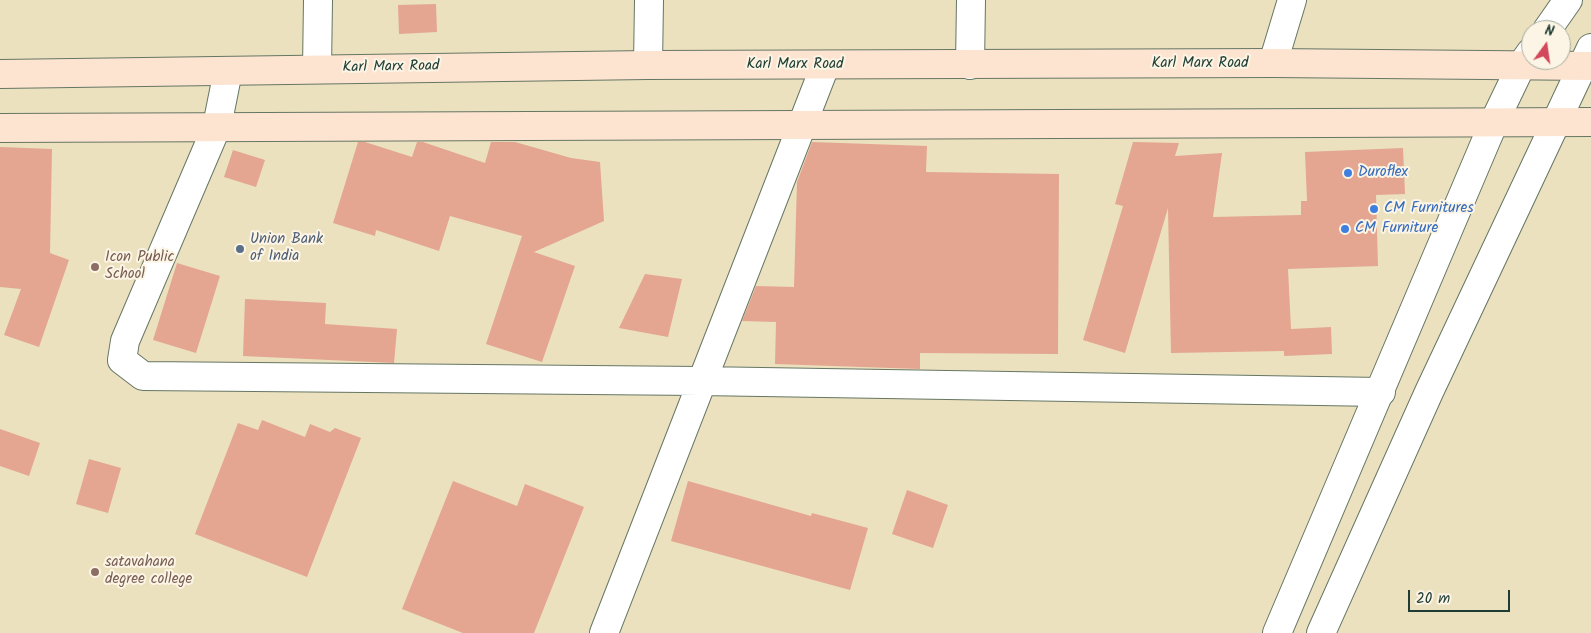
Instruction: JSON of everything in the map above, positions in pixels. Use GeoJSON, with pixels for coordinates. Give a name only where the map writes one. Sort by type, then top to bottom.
{"type":"FeatureCollection","features":[{"type":"Feature","properties":{"kind":"main road","name":"Karl Marx Road"},"geometry":{"type":"LineString","coordinates":[[0,74],[648,64],[825,66],[1521,59]]}},
{"type":"Feature","properties":{"kind":"main road","name":"Karl Marx Road"},"geometry":{"type":"LineString","coordinates":[[1571,60],[1588,60]]}},
{"type":"Feature","properties":{"kind":"main road"},"geometry":{"type":"LineString","coordinates":[[0,128],[1591,122]]}},
{"type":"Feature","properties":{"kind":"street"},"geometry":{"type":"LineString","coordinates":[[317,69],[318,0]]}},
{"type":"Feature","properties":{"kind":"street"},"geometry":{"type":"LineString","coordinates":[[648,64],[649,0]]}},
{"type":"Feature","properties":{"kind":"street"},"geometry":{"type":"LineString","coordinates":[[970,0],[970,65]]}},
{"type":"Feature","properties":{"kind":"street"},"geometry":{"type":"LineString","coordinates":[[1274,63],[1292,0]]}},
{"type":"Feature","properties":{"kind":"street"},"geometry":{"type":"LineString","coordinates":[[1554,20],[1568,0]]}},
{"type":"Feature","properties":{"kind":"street"},"geometry":{"type":"LineString","coordinates":[[1321,633],[1429,392],[1554,123],[1588,60]]}},
{"type":"Feature","properties":{"kind":"street"},"geometry":{"type":"LineString","coordinates":[[604,633],[700,381],[825,66]]}},
{"type":"Feature","properties":{"kind":"street"},"geometry":{"type":"LineString","coordinates":[[1277,633],[1381,392],[1494,122],[1521,69]]}},
{"type":"Feature","properties":{"kind":"street"},"geometry":{"type":"LineString","coordinates":[[228,71],[217,126],[125,342],[122,360],[142,376],[700,381],[1381,392]]}},
{"type":"Feature","properties":{"kind":"building"},"geometry":{"type":"Polygon","coordinates":[[[436,4],[437,32],[399,34],[398,5],[436,4]]]}},
{"type":"Feature","properties":{"kind":"building"},"geometry":{"type":"Polygon","coordinates":[[[358,142],[365,142],[412,157],[417,142],[423,142],[485,163],[491,142],[515,142],[571,158],[600,162],[604,221],[534,252],[575,266],[542,362],[486,344],[522,236],[450,216],[439,251],[376,230],[375,236],[333,223],[358,142]]]}},
{"type":"Feature","properties":{"kind":"building"},"geometry":{"type":"Polygon","coordinates":[[[812,142],[927,146],[926,172],[1059,174],[1058,354],[920,353],[920,369],[775,364],[776,322],[742,321],[756,286],[794,287],[797,182],[812,142]]]}},
{"type":"Feature","properties":{"kind":"building"},"geometry":{"type":"Polygon","coordinates":[[[1133,142],[1179,143],[1175,156],[1222,153],[1213,217],[1301,215],[1301,201],[1307,201],[1305,152],[1403,148],[1405,194],[1376,195],[1378,266],[1288,269],[1291,329],[1331,327],[1332,354],[1284,356],[1284,351],[1171,353],[1168,208],[1125,353],[1083,340],[1123,206],[1115,204],[1133,142]]]}},
{"type":"Feature","properties":{"kind":"building"},"geometry":{"type":"Polygon","coordinates":[[[0,147],[52,149],[50,253],[69,260],[39,347],[4,335],[21,289],[0,287],[0,147]]]}},
{"type":"Feature","properties":{"kind":"building"},"geometry":{"type":"Polygon","coordinates":[[[233,150],[265,160],[256,187],[224,177],[233,150]]]}},
{"type":"Feature","properties":{"kind":"building"},"geometry":{"type":"Polygon","coordinates":[[[177,263],[220,276],[196,353],[153,340],[177,263]]]}},
{"type":"Feature","properties":{"kind":"building"},"geometry":{"type":"Polygon","coordinates":[[[645,274],[682,279],[668,337],[619,328],[645,274]]]}},
{"type":"Feature","properties":{"kind":"building"},"geometry":{"type":"Polygon","coordinates":[[[245,299],[326,303],[325,324],[397,329],[394,363],[243,356],[245,299]]]}},
{"type":"Feature","properties":{"kind":"building"},"geometry":{"type":"Polygon","coordinates":[[[262,420],[305,437],[310,424],[330,432],[335,428],[361,438],[307,577],[195,534],[238,423],[258,430],[262,420]]]}},
{"type":"Feature","properties":{"kind":"building"},"geometry":{"type":"Polygon","coordinates":[[[0,429],[40,443],[29,476],[0,466],[0,429]]]}},
{"type":"Feature","properties":{"kind":"building"},"geometry":{"type":"Polygon","coordinates":[[[89,459],[121,468],[108,513],[76,504],[89,459]]]}},
{"type":"Feature","properties":{"kind":"building"},"geometry":{"type":"Polygon","coordinates":[[[453,481],[517,506],[525,484],[584,507],[534,633],[463,633],[402,609],[453,481]]]}},
{"type":"Feature","properties":{"kind":"building"},"geometry":{"type":"Polygon","coordinates":[[[688,481],[811,516],[812,513],[868,528],[850,590],[671,541],[688,481]]]}},
{"type":"Feature","properties":{"kind":"building"},"geometry":{"type":"Polygon","coordinates":[[[907,490],[948,505],[933,548],[892,534],[907,490]]]}},
{"type":"Feature","properties":{"kind":"place","name":"Duroflex"},"geometry":{"type":"Point","coordinates":[1348,173]}},
{"type":"Feature","properties":{"kind":"place","name":"CM Furnitures"},"geometry":{"type":"Point","coordinates":[1374,209]}},
{"type":"Feature","properties":{"kind":"place","name":"CM Furniture"},"geometry":{"type":"Point","coordinates":[1345,229]}},
{"type":"Feature","properties":{"kind":"place","name":"Union Bank of India"},"geometry":{"type":"Point","coordinates":[240,249]}},
{"type":"Feature","properties":{"kind":"place","name":"Icon Public School"},"geometry":{"type":"Point","coordinates":[95,267]}},
{"type":"Feature","properties":{"kind":"place","name":"satavahana degree college"},"geometry":{"type":"Point","coordinates":[95,572]}}]}
